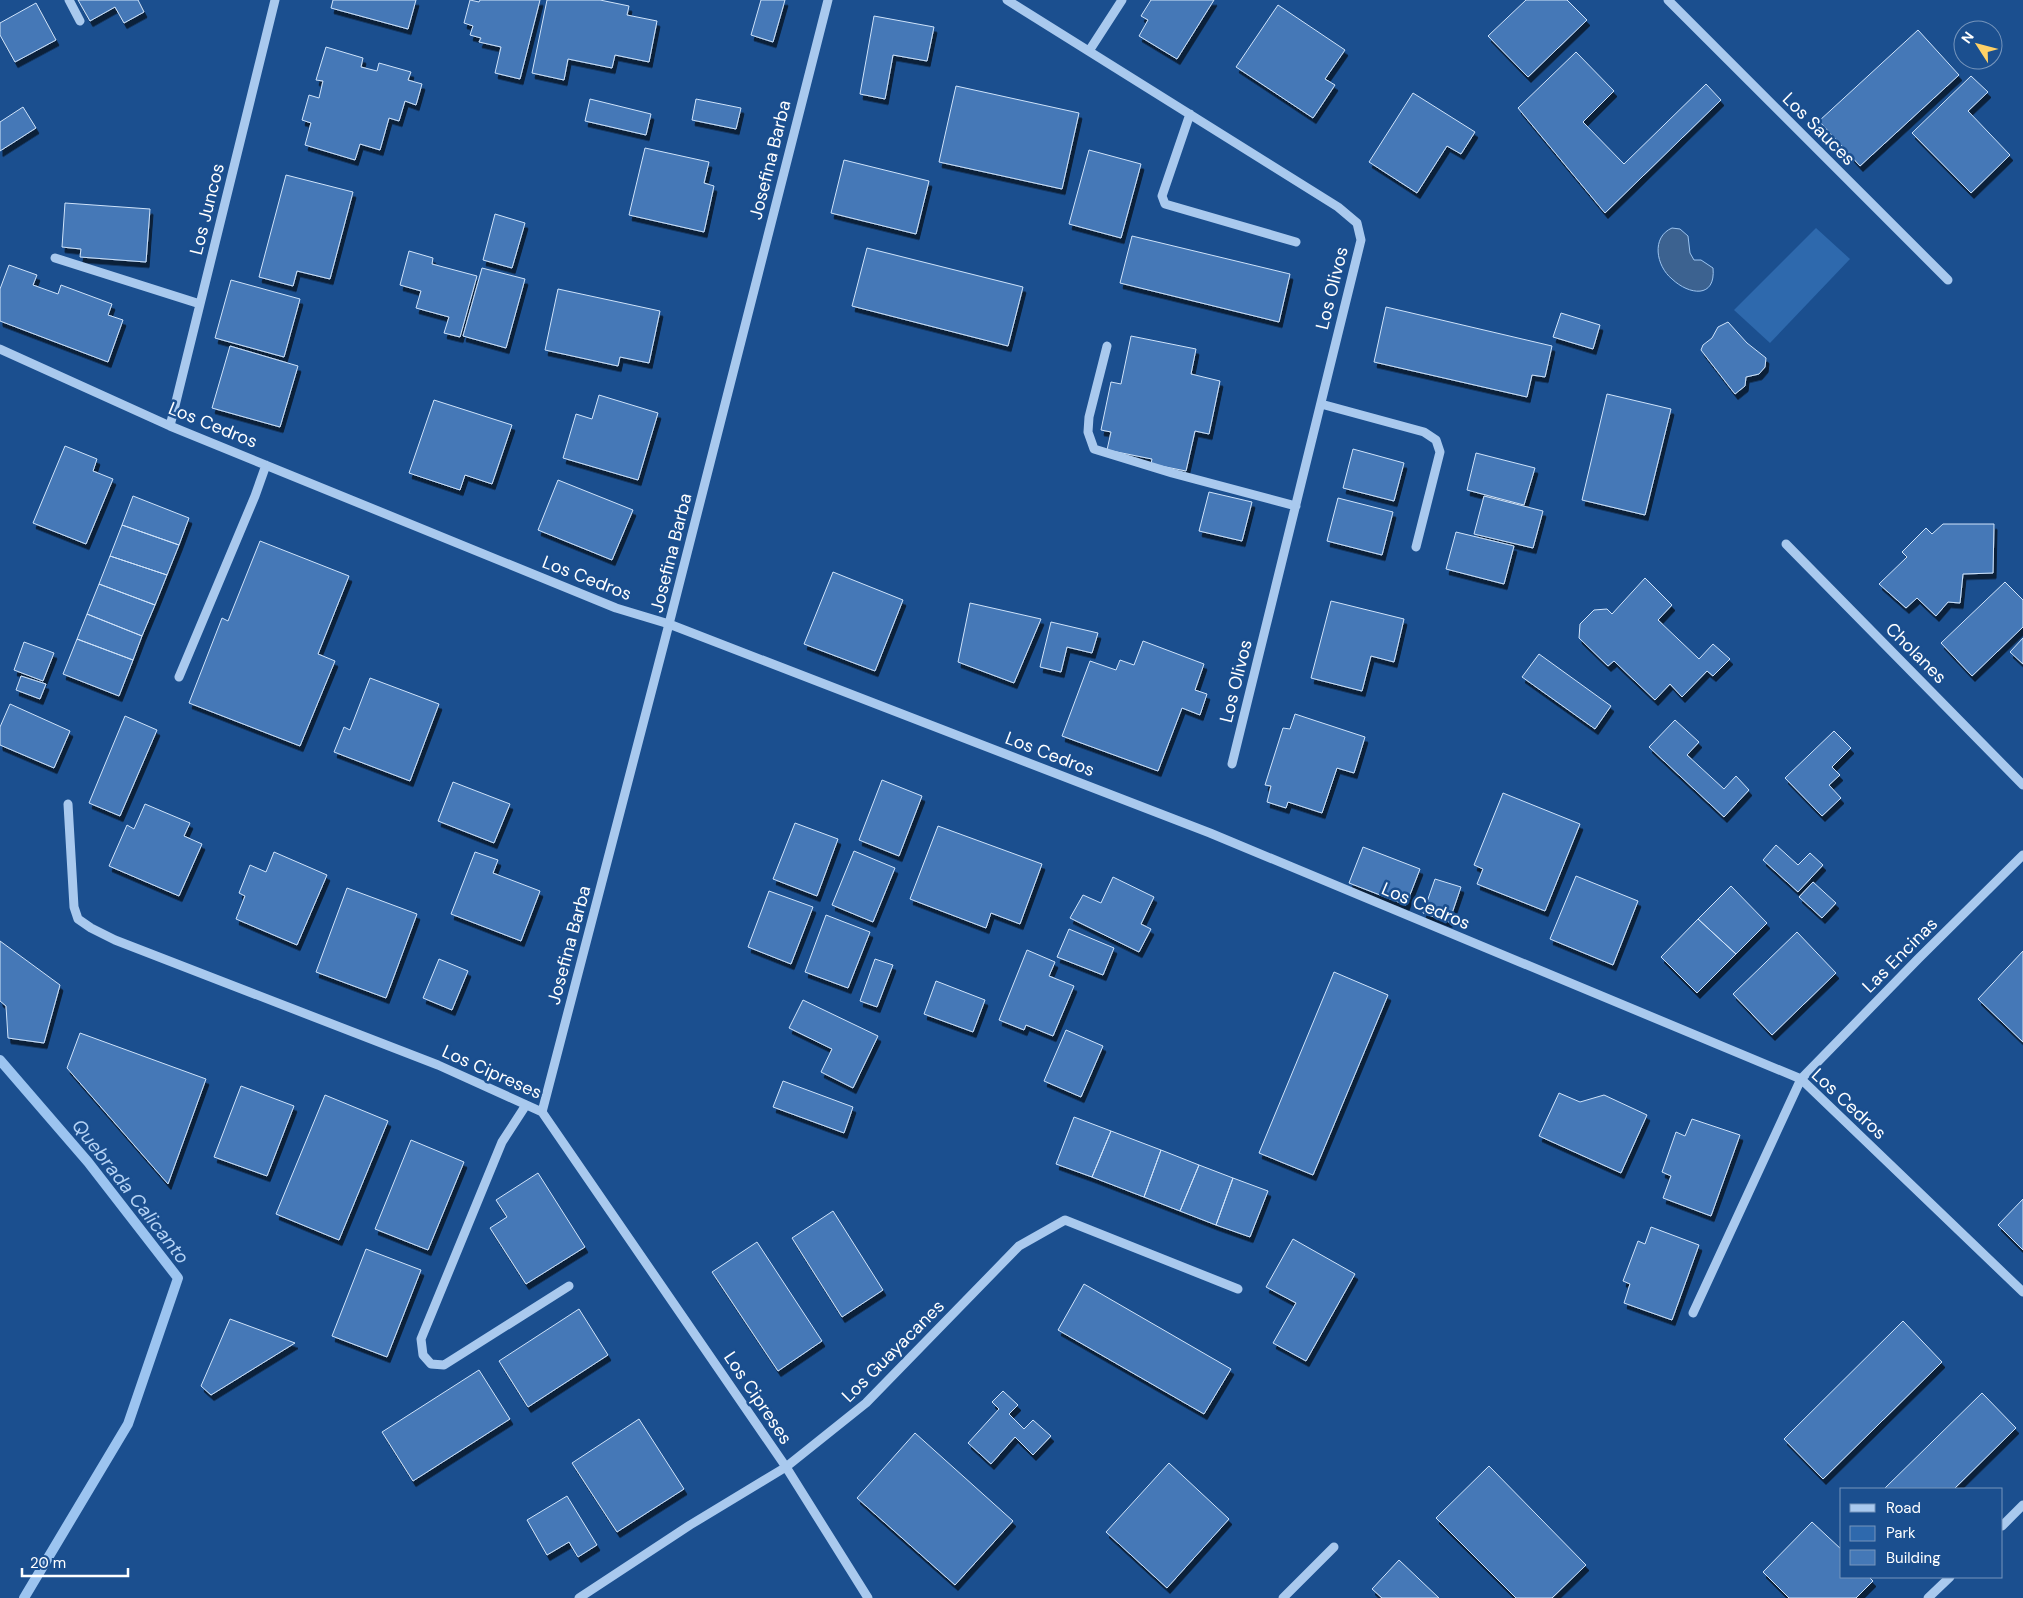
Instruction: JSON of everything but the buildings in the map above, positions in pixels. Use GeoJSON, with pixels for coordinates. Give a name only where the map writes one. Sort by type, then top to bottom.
{"type":"FeatureCollection","features":[{"type":"Feature","properties":{"kind":"street"},"geometry":{"type":"LineString","coordinates":[[69,0],[80,21]]}},
{"type":"Feature","properties":{"kind":"street","name":"Los Juncos"},"geometry":{"type":"LineString","coordinates":[[170,426],[275,0]]}},
{"type":"Feature","properties":{"kind":"street","name":"Josefina Barba"},"geometry":{"type":"LineString","coordinates":[[542,1112],[828,0]]}},
{"type":"Feature","properties":{"kind":"street","name":"Los Olivos"},"geometry":{"type":"LineString","coordinates":[[1007,0],[1338,207],[1357,222],[1361,240],[1232,764]]}},
{"type":"Feature","properties":{"kind":"street"},"geometry":{"type":"LineString","coordinates":[[1089,51],[1122,0]]}},
{"type":"Feature","properties":{"kind":"street","name":"Los Sauces"},"geometry":{"type":"LineString","coordinates":[[1668,0],[1948,280]]}},
{"type":"Feature","properties":{"kind":"street"},"geometry":{"type":"LineString","coordinates":[[1190,114],[1162,196],[1165,204],[1296,242]]}},
{"type":"Feature","properties":{"kind":"street"},"geometry":{"type":"LineString","coordinates":[[54,258],[200,304]]}},
{"type":"Feature","properties":{"kind":"street"},"geometry":{"type":"LineString","coordinates":[[1107,346],[1089,417],[1088,432],[1094,449],[1172,473],[1296,506]]}},
{"type":"Feature","properties":{"kind":"street","name":"Los Cedros"},"geometry":{"type":"LineString","coordinates":[[0,349],[170,426],[616,608],[669,624],[1210,833],[1801,1080],[2023,1292]]}},
{"type":"Feature","properties":{"kind":"street"},"geometry":{"type":"LineString","coordinates":[[1321,404],[1424,432],[1436,440],[1440,452],[1416,547]]}},
{"type":"Feature","properties":{"kind":"street"},"geometry":{"type":"LineString","coordinates":[[179,677],[255,496],[266,465]]}},
{"type":"Feature","properties":{"kind":"street","name":"Cholanes"},"geometry":{"type":"LineString","coordinates":[[1786,544],[2023,785]]}},
{"type":"Feature","properties":{"kind":"street","name":"Los Cipreses"},"geometry":{"type":"LineString","coordinates":[[68,804],[74,907],[78,919],[91,928],[115,940],[438,1065],[542,1112],[786,1467],[868,1598]]}},
{"type":"Feature","properties":{"kind":"street","name":"Las Encinas"},"geometry":{"type":"LineString","coordinates":[[1693,1313],[1801,1080],[1919,958],[2023,855]]}},
{"type":"Feature","properties":{"kind":"street"},"geometry":{"type":"LineString","coordinates":[[526,1105],[502,1142],[476,1204],[421,1339],[423,1355],[431,1364],[444,1365],[569,1286]]}},
{"type":"Feature","properties":{"kind":"street","name":"Los Guayacanes"},"geometry":{"type":"LineString","coordinates":[[579,1598],[690,1525],[786,1467],[866,1403],[1019,1246],[1065,1220],[1238,1289]]}},
{"type":"Feature","properties":{"kind":"street"},"geometry":{"type":"LineString","coordinates":[[2003,1525],[2023,1505]]}},
{"type":"Feature","properties":{"kind":"street"},"geometry":{"type":"LineString","coordinates":[[1283,1598],[1334,1547]]}},
{"type":"Feature","properties":{"kind":"street"},"geometry":{"type":"LineString","coordinates":[[1928,1598],[1949,1578]]}},
{"type":"Feature","properties":{"kind":"green space"},"geometry":{"type":"Polygon","coordinates":[[[1816,228],[1850,259],[1770,343],[1734,310],[1816,228]]]}},
{"type":"Feature","properties":{"kind":"shaded area"},"geometry":{"type":"Polygon","coordinates":[[[1672,228],[1680,229],[1688,236],[1690,253],[1694,260],[1701,260],[1713,268],[1713,278],[1706,289],[1693,291],[1686,288],[1672,279],[1662,267],[1659,260],[1659,245],[1665,232],[1672,228]]]}},
{"type":"Feature","properties":{"kind":"waterway","name":"Quebrada Calicanto"},"geometry":{"type":"LineString","coordinates":[[0,1060],[88,1162],[178,1278],[128,1424],[24,1598]]}}]}
